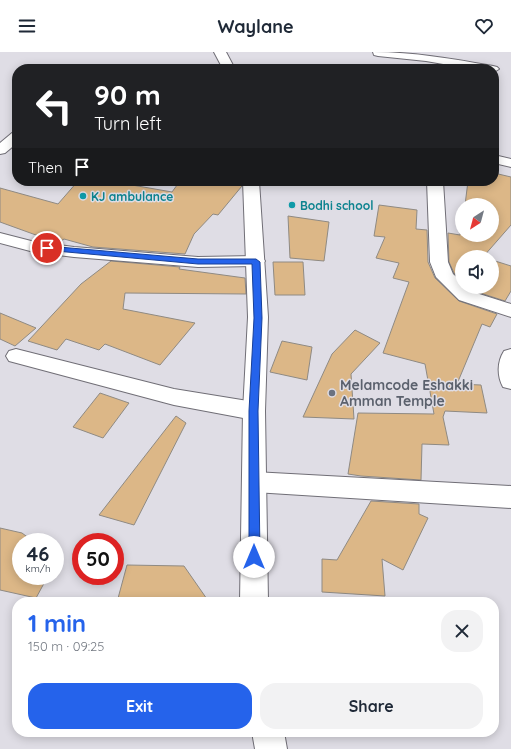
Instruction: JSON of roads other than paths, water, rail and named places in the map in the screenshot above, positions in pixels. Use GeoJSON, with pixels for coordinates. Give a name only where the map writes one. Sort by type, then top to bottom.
{"type":"FeatureCollection","features":[{"type":"Feature","properties":{"kind":"street"},"geometry":{"type":"LineString","coordinates":[[220,52],[226,64]]}},
{"type":"Feature","properties":{"kind":"street"},"geometry":{"type":"LineString","coordinates":[[378,56],[426,58],[462,64]]}},
{"type":"Feature","properties":{"kind":"street"},"geometry":{"type":"LineString","coordinates":[[0,134],[12,136]]}},
{"type":"Feature","properties":{"kind":"street"},"geometry":{"type":"LineString","coordinates":[[0,150],[12,140]]}},
{"type":"Feature","properties":{"kind":"street"},"geometry":{"type":"LineString","coordinates":[[499,160],[511,163]]}},
{"type":"Feature","properties":{"kind":"street"},"geometry":{"type":"LineString","coordinates":[[251,186],[258,318],[254,411],[254,597]]}},
{"type":"Feature","properties":{"kind":"street"},"geometry":{"type":"LineString","coordinates":[[435,186],[439,262],[444,277],[466,296],[511,311]]}},
{"type":"Feature","properties":{"kind":"street"},"geometry":{"type":"LineString","coordinates":[[0,238],[34,247],[74,252],[198,262],[256,262]]}},
{"type":"Feature","properties":{"kind":"street"},"geometry":{"type":"LineString","coordinates":[[16,356],[174,397],[254,411]]}},
{"type":"Feature","properties":{"kind":"street"},"geometry":{"type":"LineString","coordinates":[[511,356],[509,372],[511,381]]}},
{"type":"Feature","properties":{"kind":"street"},"geometry":{"type":"LineString","coordinates":[[254,482],[511,497]]}},
{"type":"Feature","properties":{"kind":"street"},"geometry":{"type":"LineString","coordinates":[[269,737],[271,749]]}},
{"type":"Feature","properties":{"kind":"place","name":"KJ ambulance"},"geometry":{"type":"Point","coordinates":[83,196]}},
{"type":"Feature","properties":{"kind":"place","name":"Bodhi school"},"geometry":{"type":"Point","coordinates":[292,205]}},
{"type":"Feature","properties":{"kind":"place","name":"Melamcode Eshakki Amman Temple"},"geometry":{"type":"Point","coordinates":[332,393]}}]}
